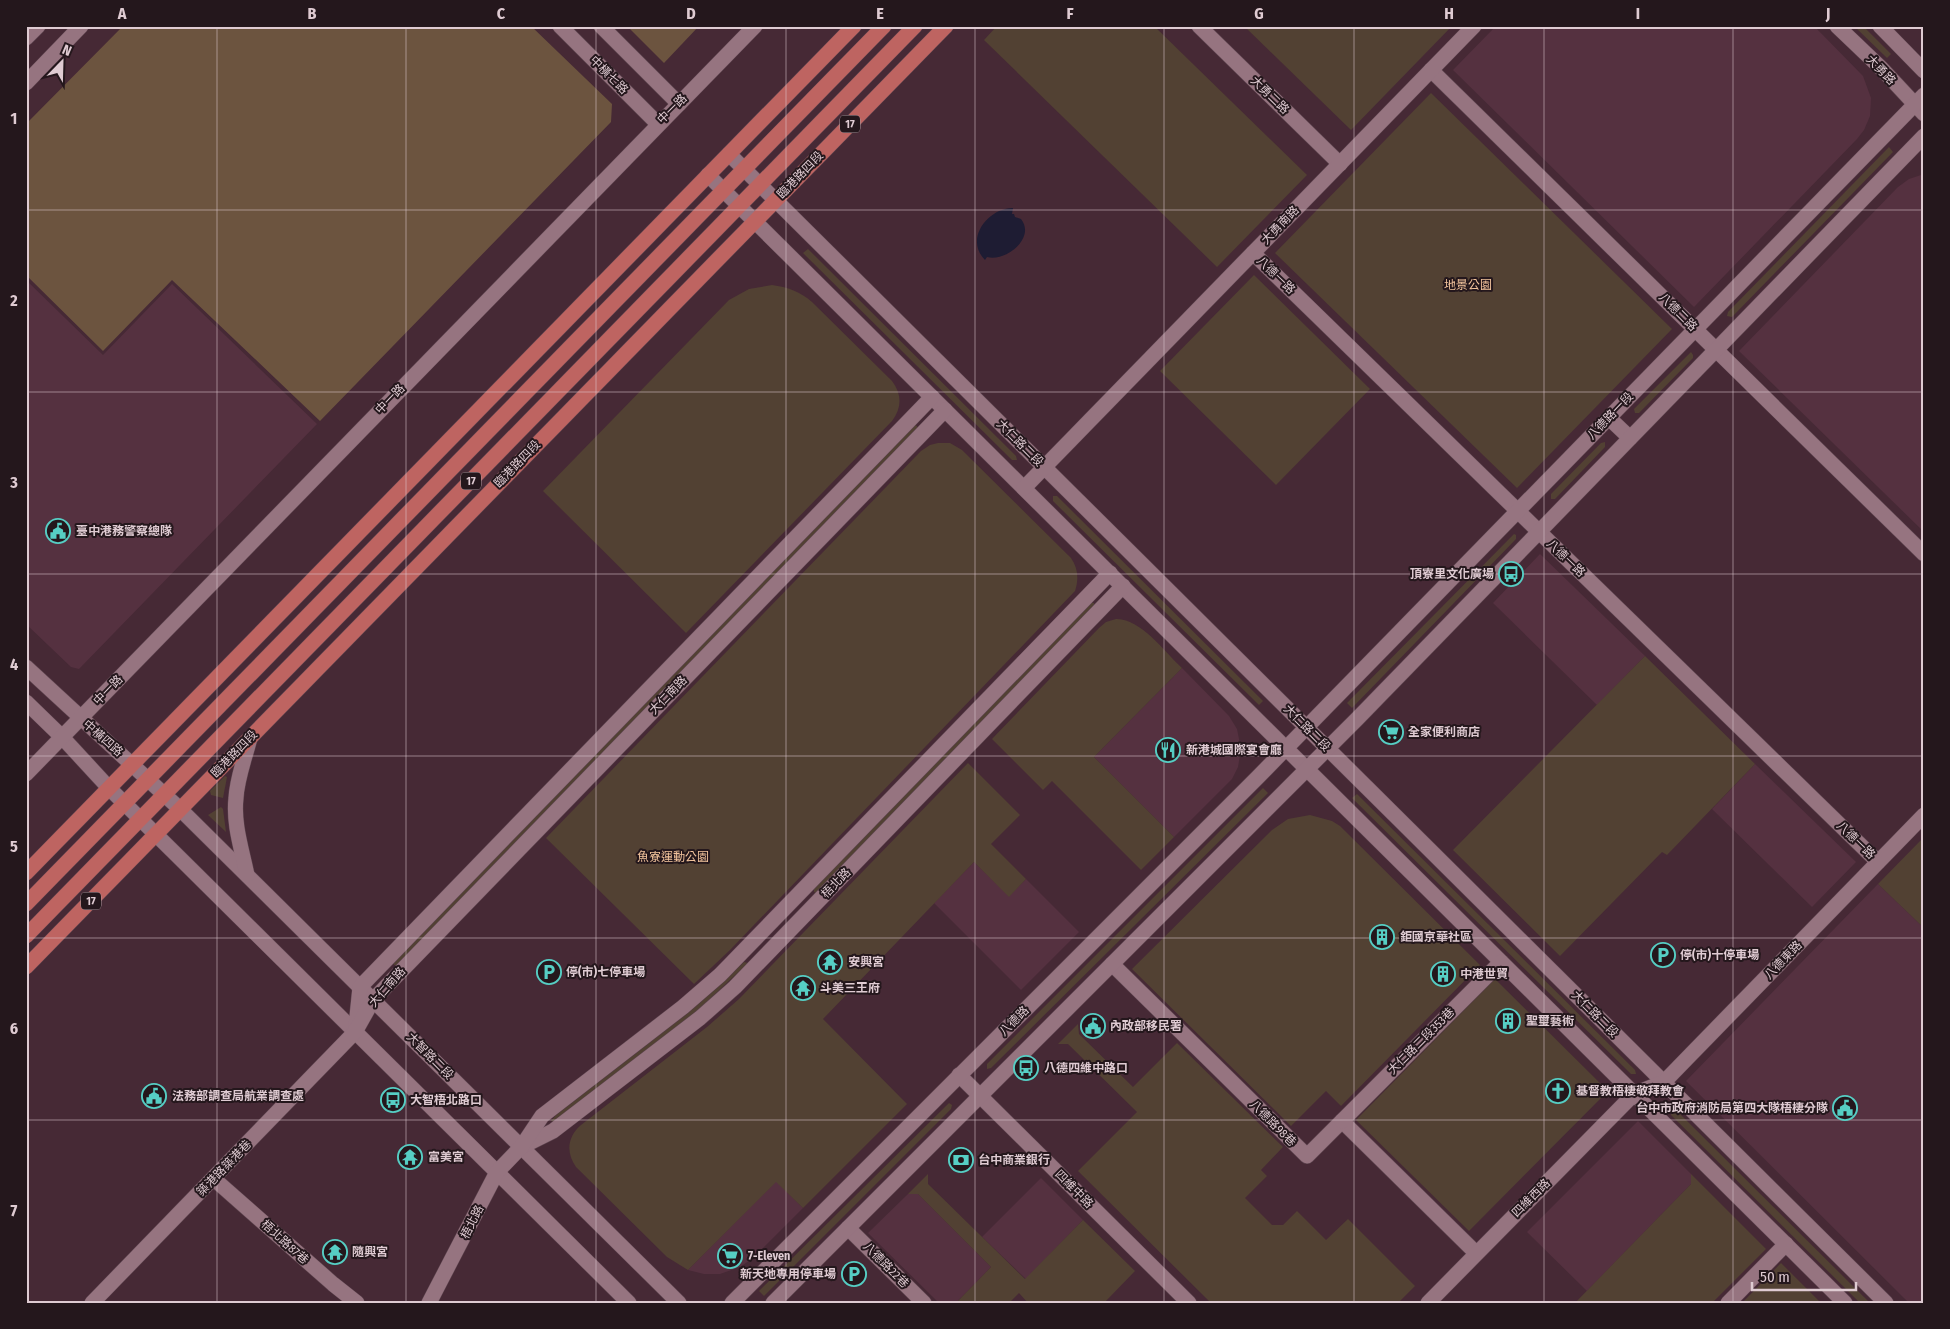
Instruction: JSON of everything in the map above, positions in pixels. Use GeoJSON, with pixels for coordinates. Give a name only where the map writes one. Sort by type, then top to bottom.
{"type":"FeatureCollection","features":[{"type":"Feature","properties":{"kind":"main road"},"geometry":{"type":"LineString","coordinates":[[26,873],[854,26]]}},
{"type":"Feature","properties":{"kind":"main road","name":"17"},"geometry":{"type":"LineString","coordinates":[[26,904],[884,26]]}},
{"type":"Feature","properties":{"kind":"main road","name":"臨港路四段"},"geometry":{"type":"LineString","coordinates":[[26,936],[915,26]]}},
{"type":"Feature","properties":{"kind":"main road","name":"臨港路四段"},"geometry":{"type":"LineString","coordinates":[[26,967],[946,26]]}},
{"type":"Feature","properties":{"kind":"street"},"geometry":{"type":"LineString","coordinates":[[26,38],[38,26]]}},
{"type":"Feature","properties":{"kind":"street"},"geometry":{"type":"LineString","coordinates":[[26,83],[81,26]]}},
{"type":"Feature","properties":{"kind":"street","name":"中橫七路"},"geometry":{"type":"LineString","coordinates":[[560,26],[658,124]]}},
{"type":"Feature","properties":{"kind":"street"},"geometry":{"type":"LineString","coordinates":[[601,26],[678,104]]}},
{"type":"Feature","properties":{"kind":"street","name":"中一路"},"geometry":{"type":"LineString","coordinates":[[26,774],[755,26]]}},
{"type":"Feature","properties":{"kind":"street","name":"大勇二路"},"geometry":{"type":"LineString","coordinates":[[1199,26],[1340,164]]}},
{"type":"Feature","properties":{"kind":"street","name":"大勇南路"},"geometry":{"type":"LineString","coordinates":[[1024,488],[1474,26]]}},
{"type":"Feature","properties":{"kind":"street","name":"大勇路"},"geometry":{"type":"LineString","coordinates":[[1838,26],[1921,104]]}},
{"type":"Feature","properties":{"kind":"street"},"geometry":{"type":"LineString","coordinates":[[1880,26],[1924,71]]}},
{"type":"Feature","properties":{"kind":"street","name":"八德二路"},"geometry":{"type":"LineString","coordinates":[[1431,70],[1924,554]]}},
{"type":"Feature","properties":{"kind":"street","name":"八德路一段"},"geometry":{"type":"LineString","coordinates":[[1297,738],[1695,329],[1921,104]]}},
{"type":"Feature","properties":{"kind":"street"},"geometry":{"type":"LineString","coordinates":[[773,1303],[1317,759],[1924,136]]}},
{"type":"Feature","properties":{"kind":"street","name":"大仁路二段"},"geometry":{"type":"LineString","coordinates":[[729,154],[1044,467],[1317,759],[1501,962],[1844,1303]]}},
{"type":"Feature","properties":{"kind":"street","name":"大仁路二段"},"geometry":{"type":"LineString","coordinates":[[708,175],[1123,586],[1297,738],[1317,759],[1664,1082],[1886,1303]]}},
{"type":"Feature","properties":{"kind":"street","name":"八德一路"},"geometry":{"type":"LineString","coordinates":[[1253,253],[1878,862]]}},
{"type":"Feature","properties":{"kind":"street","name":"大仁南路"},"geometry":{"type":"LineString","coordinates":[[355,1032],[360,986],[932,397]]}},
{"type":"Feature","properties":{"kind":"street","name":"大仁南路"},"geometry":{"type":"LineString","coordinates":[[355,1032],[373,1000],[945,410]]}},
{"type":"Feature","properties":{"kind":"street"},"geometry":{"type":"LineString","coordinates":[[1609,418],[1630,438]]}},
{"type":"Feature","properties":{"kind":"street","name":"梧北路"},"geometry":{"type":"LineString","coordinates":[[429,1303],[497,1172],[522,1146],[542,1116],[720,976],[1110,573]]}},
{"type":"Feature","properties":{"kind":"street","name":"梧北路"},"geometry":{"type":"LineString","coordinates":[[522,1146],[553,1131],[727,995],[1123,586]]}},
{"type":"Feature","properties":{"kind":"street","name":"中橫四路"},"geometry":{"type":"LineString","coordinates":[[26,667],[180,809]]}},
{"type":"Feature","properties":{"kind":"street"},"geometry":{"type":"LineString","coordinates":[[26,702],[62,737],[124,804],[629,1303]]}},
{"type":"Feature","properties":{"kind":"street"},"geometry":{"type":"LineString","coordinates":[[247,875],[237,828],[235,803],[250,738]]}},
{"type":"Feature","properties":{"kind":"street","name":"八德路"},"geometry":{"type":"LineString","coordinates":[[732,1303],[1297,738]]}},
{"type":"Feature","properties":{"kind":"street","name":"大智路二段"},"geometry":{"type":"LineString","coordinates":[[180,809],[680,1303]]}},
{"type":"Feature","properties":{"kind":"street","name":"八德東路"},"geometry":{"type":"LineString","coordinates":[[1634,1094],[1664,1082],[1924,815]]}},
{"type":"Feature","properties":{"kind":"street","name":"大仁路二段353巷"},"geometry":{"type":"LineString","coordinates":[[1342,1120],[1501,962]]}},
{"type":"Feature","properties":{"kind":"street","name":"八德路98巷"},"geometry":{"type":"LineString","coordinates":[[1112,964],[1307,1156],[1342,1120]]}},
{"type":"Feature","properties":{"kind":"street","name":"築港路築港巷"},"geometry":{"type":"LineString","coordinates":[[92,1303],[355,1032]]}},
{"type":"Feature","properties":{"kind":"street","name":"四維中路"},"geometry":{"type":"LineString","coordinates":[[959,1075],[1189,1303]]}},
{"type":"Feature","properties":{"kind":"street","name":"四維西路"},"geometry":{"type":"LineString","coordinates":[[1428,1303],[1634,1094]]}},
{"type":"Feature","properties":{"kind":"street"},"geometry":{"type":"LineString","coordinates":[[1342,1120],[1476,1253]]}},
{"type":"Feature","properties":{"kind":"street","name":"梧北路87巷"},"geometry":{"type":"LineString","coordinates":[[214,1179],[332,1284],[357,1303]]}},
{"type":"Feature","properties":{"kind":"street","name":"八德路22巷"},"geometry":{"type":"LineString","coordinates":[[848,1228],[924,1303]]}},
{"type":"Feature","properties":{"kind":"street"},"geometry":{"type":"LineString","coordinates":[[1728,1303],[1786,1244]]}},
{"type":"Feature","properties":{"kind":"shaded area"},"geometry":{"type":"Polygon","coordinates":[[[123,26],[531,26],[612,104],[611,122],[320,421],[172,280],[103,351],[26,275],[26,124],[123,26]]]}},
{"type":"Feature","properties":{"kind":"shaded area"},"geometry":{"type":"Polygon","coordinates":[[[627,26],[699,26],[664,63],[627,26]]]}},
{"type":"Feature","properties":{"kind":"shaded area"},"geometry":{"type":"Polygon","coordinates":[[[1496,26],[1814,26],[1863,76],[1871,98],[1870,116],[1864,130],[1857,139],[1694,307],[1453,70],[1496,26]]]}},
{"type":"Feature","properties":{"kind":"shaded area"},"geometry":{"type":"Polygon","coordinates":[[[1924,174],[1924,532],[1739,351],[1898,187],[1909,179],[1924,174]]]}},
{"type":"Feature","properties":{"kind":"shaded area"},"geometry":{"type":"Polygon","coordinates":[[[1013,208],[1012,214],[1021,219],[1025,226],[1025,234],[1022,241],[1010,252],[995,258],[987,257],[985,260],[979,252],[977,243],[978,234],[982,226],[995,213],[1013,208]]]}},
{"type":"Feature","properties":{"kind":"shaded area"},"geometry":{"type":"Polygon","coordinates":[[[26,280],[103,355],[172,284],[317,424],[79,669],[71,667],[26,624],[26,280]]]}},
{"type":"Feature","properties":{"kind":"shaded area"},"geometry":{"type":"Polygon","coordinates":[[[1540,554],[1645,656],[1597,705],[1493,603],[1540,554]]]}},
{"type":"Feature","properties":{"kind":"shaded area","name":"新港城國際宴會廳"},"geometry":{"type":"Polygon","coordinates":[[[1182,668],[1229,716],[1237,729],[1241,749],[1238,767],[1232,779],[1174,837],[1094,757],[1182,668]]]}},
{"type":"Feature","properties":{"kind":"shaded area"},"geometry":{"type":"Polygon","coordinates":[[[1755,764],[1856,862],[1812,907],[1712,809],[1755,764]]]}},
{"type":"Feature","properties":{"kind":"shaded area"},"geometry":{"type":"Polygon","coordinates":[[[974,862],[1009,896],[1026,879],[1079,932],[1021,990],[934,903],[974,862]]]}},
{"type":"Feature","properties":{"kind":"shaded area","name":"台中市政府消防局第四大隊梧棲分隊"},"geometry":{"type":"Polygon","coordinates":[[[1878,884],[1924,928],[1924,1303],[1909,1303],[1686,1081],[1878,884]]]}},
{"type":"Feature","properties":{"kind":"shaded area"},"geometry":{"type":"Polygon","coordinates":[[[1638,1121],[1691,1174],[1691,1184],[1587,1291],[1527,1232],[1638,1121]]]}},
{"type":"Feature","properties":{"kind":"shaded area"},"geometry":{"type":"Polygon","coordinates":[[[1041,1178],[1083,1220],[1026,1279],[982,1237],[1041,1178]]]}},
{"type":"Feature","properties":{"kind":"shaded area"},"geometry":{"type":"Polygon","coordinates":[[[776,1181],[803,1208],[753,1258],[740,1267],[720,1274],[704,1274],[688,1270],[776,1181]]]}},
{"type":"Feature","properties":{"kind":"shaded area"},"geometry":{"type":"Polygon","coordinates":[[[908,1194],[918,1194],[991,1267],[956,1303],[939,1303],[868,1233],[908,1194]]]}},
{"type":"Feature","properties":{"kind":"green space"},"geometry":{"type":"Polygon","coordinates":[[[997,26],[1154,26],[1307,175],[1217,267],[984,40],[997,26]]]}},
{"type":"Feature","properties":{"kind":"green space"},"geometry":{"type":"Polygon","coordinates":[[[1244,26],[1452,26],[1351,130],[1244,26]]]}},
{"type":"Feature","properties":{"kind":"green space"},"geometry":{"type":"Polygon","coordinates":[[[1854,26],[1863,26],[1891,54],[1887,58],[1854,26]]]}},
{"type":"Feature","properties":{"kind":"green space","name":"地景公園"},"geometry":{"type":"Polygon","coordinates":[[[1431,93],[1672,329],[1517,488],[1275,253],[1431,93]]]}},
{"type":"Feature","properties":{"kind":"green space"},"geometry":{"type":"Polygon","coordinates":[[[1889,147],[1893,152],[1732,317],[1727,316],[1728,312],[1889,147]]]}},
{"type":"Feature","properties":{"kind":"green space"},"geometry":{"type":"Polygon","coordinates":[[[808,249],[1016,456],[1017,460],[1012,460],[803,253],[808,249]]]}},
{"type":"Feature","properties":{"kind":"green space"},"geometry":{"type":"Polygon","coordinates":[[[1254,275],[1370,389],[1276,485],[1160,371],[1254,275]]]}},
{"type":"Feature","properties":{"kind":"green space"},"geometry":{"type":"Polygon","coordinates":[[[772,285],[794,290],[812,302],[892,381],[898,391],[900,401],[898,411],[892,421],[686,633],[543,491],[729,300],[749,289],[772,285]]]}},
{"type":"Feature","properties":{"kind":"green space"},"geometry":{"type":"Polygon","coordinates":[[[1691,352],[1693,358],[1639,413],[1635,413],[1634,409],[1691,352]]]}},
{"type":"Feature","properties":{"kind":"green space"},"geometry":{"type":"Polygon","coordinates":[[[915,425],[917,429],[397,965],[394,965],[393,963],[915,425]]]}},
{"type":"Feature","properties":{"kind":"green space"},"geometry":{"type":"Polygon","coordinates":[[[1605,442],[1605,447],[1555,499],[1551,499],[1551,494],[1601,443],[1605,442]]]}},
{"type":"Feature","properties":{"kind":"green space","name":"魚寮運動公園"},"geometry":{"type":"Polygon","coordinates":[[[950,443],[962,450],[1071,558],[1077,574],[1075,591],[730,950],[694,984],[546,838],[921,451],[930,445],[950,443]]]}},
{"type":"Feature","properties":{"kind":"green space"},"geometry":{"type":"Polygon","coordinates":[[[1053,496],[1057,496],[1263,701],[1259,705],[1053,501],[1053,496]]]}},
{"type":"Feature","properties":{"kind":"green space"},"geometry":{"type":"Polygon","coordinates":[[[1514,534],[1516,539],[1352,708],[1347,703],[1514,534]]]}},
{"type":"Feature","properties":{"kind":"green space"},"geometry":{"type":"Polygon","coordinates":[[[1091,603],[1094,603],[1094,605],[816,893],[814,892],[814,889],[1091,603]]]}},
{"type":"Feature","properties":{"kind":"green space"},"geometry":{"type":"Polygon","coordinates":[[[1116,619],[1125,620],[1143,630],[1182,668],[1094,757],[1174,837],[1141,870],[1052,781],[1043,790],[992,739],[1099,628],[1106,622],[1116,619]]]}},
{"type":"Feature","properties":{"kind":"green space"},"geometry":{"type":"Polygon","coordinates":[[[1645,656],[1755,764],[1667,855],[1662,852],[1560,956],[1453,850],[1645,656]]]}},
{"type":"Feature","properties":{"kind":"green space"},"geometry":{"type":"Polygon","coordinates":[[[968,763],[1020,815],[991,844],[1026,879],[1009,897],[974,862],[823,1019],[907,1104],[803,1208],[776,1182],[688,1270],[667,1257],[576,1167],[569,1151],[573,1135],[581,1125],[707,1027],[739,999],[968,763]]]}},
{"type":"Feature","properties":{"kind":"green space"},"geometry":{"type":"Polygon","coordinates":[[[225,776],[227,777],[223,798],[211,795],[210,791],[225,776]]]}},
{"type":"Feature","properties":{"kind":"green space"},"geometry":{"type":"Polygon","coordinates":[[[1263,788],[1268,793],[991,1068],[987,1069],[987,1064],[1263,788]]]}},
{"type":"Feature","properties":{"kind":"green space"},"geometry":{"type":"Polygon","coordinates":[[[1357,794],[1635,1070],[1636,1074],[1631,1074],[1352,798],[1357,794]]]}},
{"type":"Feature","properties":{"kind":"green space"},"geometry":{"type":"Polygon","coordinates":[[[221,807],[223,809],[226,832],[208,815],[221,807]]]}},
{"type":"Feature","properties":{"kind":"green space"},"geometry":{"type":"Polygon","coordinates":[[[1310,815],[1332,821],[1340,826],[1480,965],[1341,1106],[1326,1091],[1291,1126],[1132,969],[1272,830],[1288,819],[1310,815]]]}},
{"type":"Feature","properties":{"kind":"green space"},"geometry":{"type":"Polygon","coordinates":[[[1924,837],[1924,928],[1878,884],[1924,837]]]}},
{"type":"Feature","properties":{"kind":"green space"},"geometry":{"type":"Polygon","coordinates":[[[744,962],[748,963],[698,1010],[554,1122],[551,1121],[556,1115],[688,1013],[744,962]]]}},
{"type":"Feature","properties":{"kind":"green space"},"geometry":{"type":"Polygon","coordinates":[[[1495,979],[1608,1091],[1469,1231],[1356,1120],[1495,979]]]}},
{"type":"Feature","properties":{"kind":"green space"},"geometry":{"type":"Polygon","coordinates":[[[1078,1024],[1079,1034],[1133,1087],[1177,1043],[1283,1147],[1261,1170],[1267,1176],[1245,1198],[1272,1225],[1283,1225],[1297,1211],[1326,1240],[1348,1219],[1415,1286],[1398,1303],[1211,1303],[1078,1171],[1137,1112],[1068,1044],[1058,1044],[1078,1024]]]}},
{"type":"Feature","properties":{"kind":"green space"},"geometry":{"type":"Polygon","coordinates":[[[949,1103],[952,1105],[951,1109],[764,1296],[759,1291],[949,1103]]]}},
{"type":"Feature","properties":{"kind":"green space"},"geometry":{"type":"Polygon","coordinates":[[[1672,1110],[1676,1110],[1870,1303],[1860,1303],[1671,1115],[1672,1110]]]}},
{"type":"Feature","properties":{"kind":"green space"},"geometry":{"type":"Polygon","coordinates":[[[928,1174],[928,1184],[1025,1279],[1083,1220],[1135,1271],[1104,1303],[1028,1303],[1019,1293],[1009,1303],[956,1303],[991,1267],[918,1194],[908,1194],[928,1174]]]}},
{"type":"Feature","properties":{"kind":"green space"},"geometry":{"type":"Polygon","coordinates":[[[1691,1174],[1766,1249],[1712,1303],[1575,1303],[1691,1184],[1691,1174]]]}},
{"type":"Feature","properties":{"kind":"green space"},"geometry":{"type":"Polygon","coordinates":[[[1781,1263],[1821,1303],[1742,1303],[1781,1263]]]}},
{"type":"Feature","properties":{"kind":"place","name":"臺中港務警察總隊"},"geometry":{"type":"Point","coordinates":[58,531]}},
{"type":"Feature","properties":{"kind":"place","name":"頂寮里文化廣場"},"geometry":{"type":"Point","coordinates":[1511,574]}},
{"type":"Feature","properties":{"kind":"place","name":"全家便利商店"},"geometry":{"type":"Point","coordinates":[1391,732]}},
{"type":"Feature","properties":{"kind":"place","name":"新港城國際宴會廳"},"geometry":{"type":"Point","coordinates":[1168,750]}},
{"type":"Feature","properties":{"kind":"place","name":"鉅國京華社區"},"geometry":{"type":"Point","coordinates":[1382,937]}},
{"type":"Feature","properties":{"kind":"place","name":"停(市)十停車場"},"geometry":{"type":"Point","coordinates":[1663,955]}},
{"type":"Feature","properties":{"kind":"place","name":"安興宮"},"geometry":{"type":"Point","coordinates":[830,962]}},
{"type":"Feature","properties":{"kind":"place","name":"停(市)七停車場"},"geometry":{"type":"Point","coordinates":[549,972]}},
{"type":"Feature","properties":{"kind":"place","name":"中港世貿"},"geometry":{"type":"Point","coordinates":[1443,974]}},
{"type":"Feature","properties":{"kind":"place","name":"斗美三王府"},"geometry":{"type":"Point","coordinates":[803,988]}},
{"type":"Feature","properties":{"kind":"place","name":"聖璽藝術"},"geometry":{"type":"Point","coordinates":[1508,1021]}},
{"type":"Feature","properties":{"kind":"place","name":"內政部移民署"},"geometry":{"type":"Point","coordinates":[1093,1026]}},
{"type":"Feature","properties":{"kind":"place","name":"八德四維中路口"},"geometry":{"type":"Point","coordinates":[1026,1068]}},
{"type":"Feature","properties":{"kind":"place","name":"基督教梧棲敬拜教會"},"geometry":{"type":"Point","coordinates":[1558,1091]}},
{"type":"Feature","properties":{"kind":"place","name":"法務部調查局航業調查處"},"geometry":{"type":"Point","coordinates":[154,1096]}},
{"type":"Feature","properties":{"kind":"place","name":"大智梧北路口"},"geometry":{"type":"Point","coordinates":[393,1100]}},
{"type":"Feature","properties":{"kind":"place","name":"台中市政府消防局第四大隊梧棲分隊"},"geometry":{"type":"Point","coordinates":[1845,1108]}},
{"type":"Feature","properties":{"kind":"place","name":"富美宮"},"geometry":{"type":"Point","coordinates":[410,1157]}},
{"type":"Feature","properties":{"kind":"place","name":"台中商業銀行"},"geometry":{"type":"Point","coordinates":[961,1160]}},
{"type":"Feature","properties":{"kind":"place","name":"隨興宮"},"geometry":{"type":"Point","coordinates":[335,1252]}},
{"type":"Feature","properties":{"kind":"place","name":"7-Eleven"},"geometry":{"type":"Point","coordinates":[730,1256]}},
{"type":"Feature","properties":{"kind":"place","name":"新天地專用停車場"},"geometry":{"type":"Point","coordinates":[854,1274]}}]}
